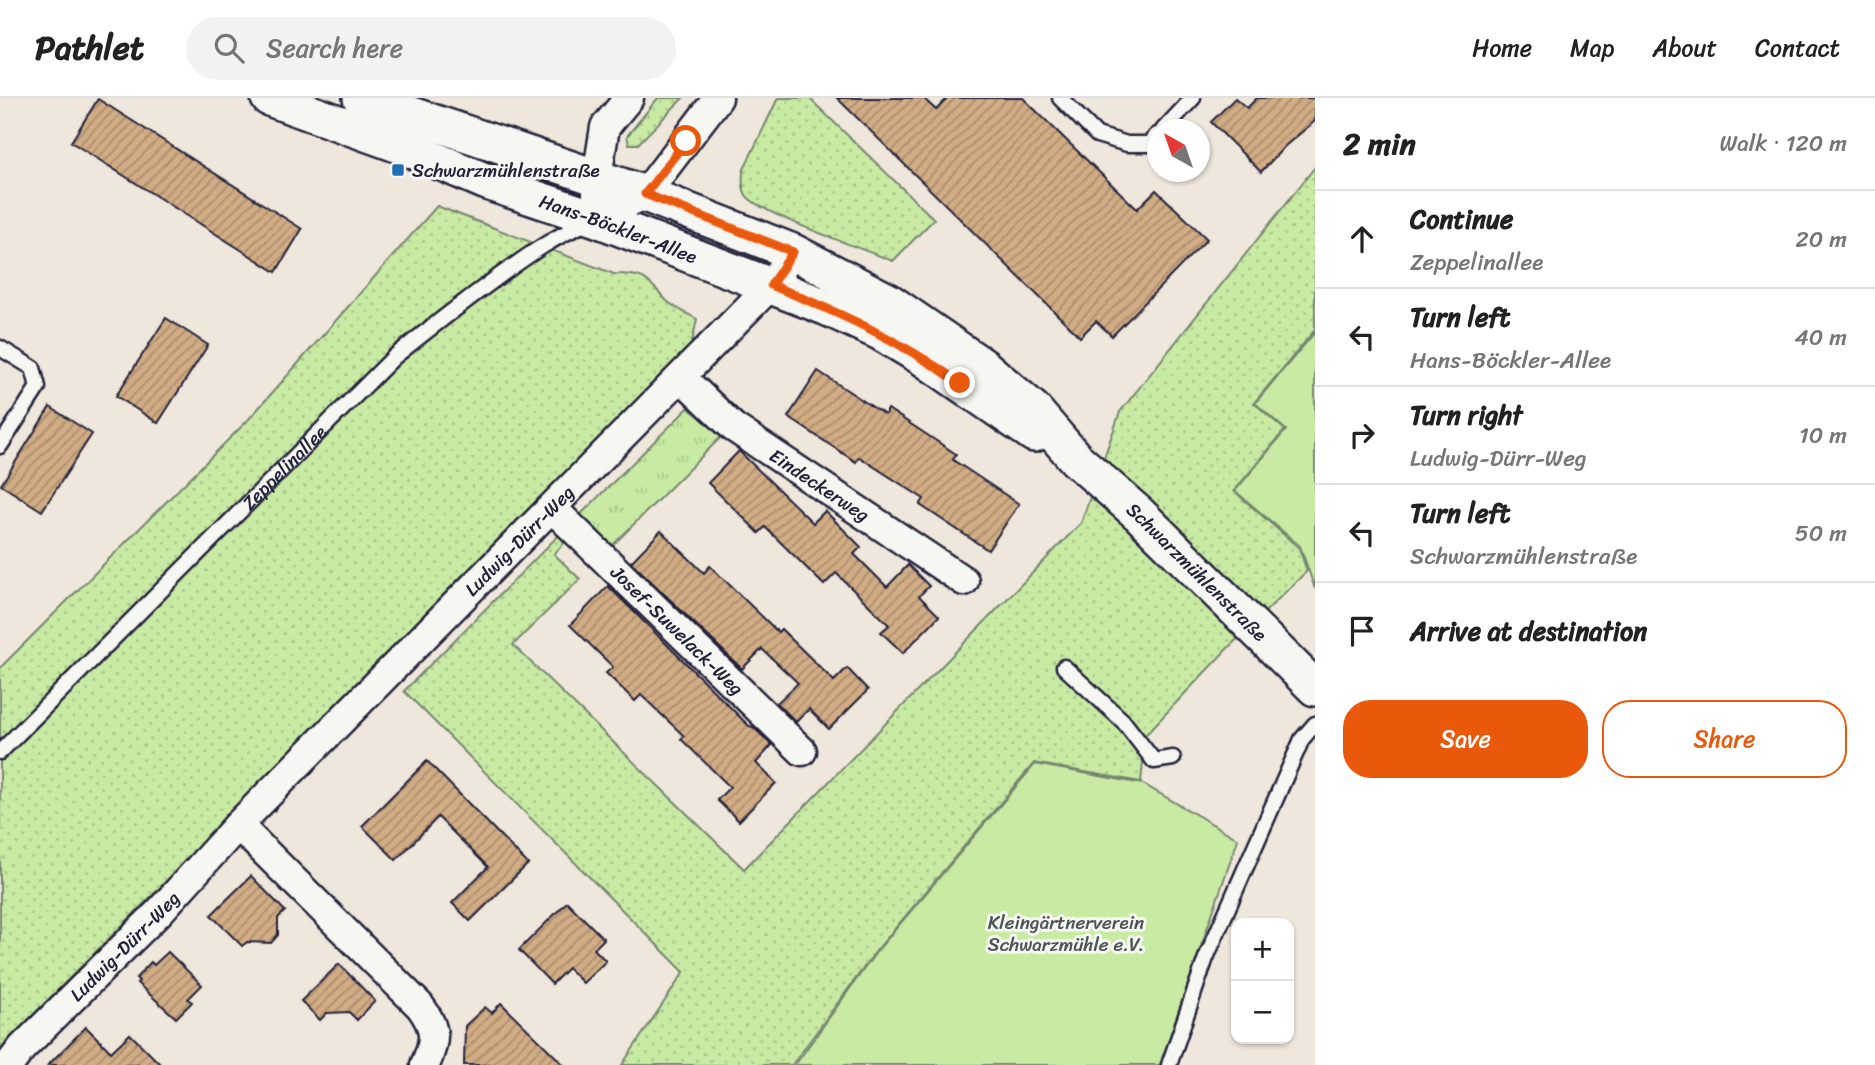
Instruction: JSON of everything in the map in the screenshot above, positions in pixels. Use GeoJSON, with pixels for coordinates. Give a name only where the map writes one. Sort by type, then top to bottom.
{"type":"FeatureCollection","features":[{"type":"Feature","properties":{"kind":"street","name":"Hans-Böckler-Allee"},"geometry":{"type":"LineString","coordinates":[[269,98],[405,147],[487,183],[597,219],[771,285]]}},
{"type":"Feature","properties":{"kind":"street"},"geometry":{"type":"LineString","coordinates":[[361,98],[645,194],[793,252]]}},
{"type":"Feature","properties":{"kind":"street"},"geometry":{"type":"LineString","coordinates":[[597,219],[597,177],[605,127],[629,98]]}},
{"type":"Feature","properties":{"kind":"street","name":"Zeppelinallee"},"geometry":{"type":"LineString","coordinates":[[597,219],[645,194],[719,98]]}},
{"type":"Feature","properties":{"kind":"street","name":"Ludwig-Dürr-Weg"},"geometry":{"type":"LineString","coordinates":[[9,1065],[22,1048],[160,911],[238,825],[682,378],[771,285],[793,252]]}},
{"type":"Feature","properties":{"kind":"street","name":"Schwarzmühlenstraße"},"geometry":{"type":"LineString","coordinates":[[793,252],[888,301],[984,367],[1033,409],[1076,459],[1139,514],[1315,688]]}},
{"type":"Feature","properties":{"kind":"street","name":"Schwarzmühlenstraße"},"geometry":{"type":"LineString","coordinates":[[771,285],[880,332],[925,359],[1016,424],[1076,459]]}},
{"type":"Feature","properties":{"kind":"street","name":"Eindeckerweg"},"geometry":{"type":"LineString","coordinates":[[682,378],[733,427],[964,581]]}},
{"type":"Feature","properties":{"kind":"street","name":"Josef-Suwelack-Weg"},"geometry":{"type":"LineString","coordinates":[[552,508],[802,751]]}},
{"type":"Feature","properties":{"kind":"street"},"geometry":{"type":"LineString","coordinates":[[238,825],[420,1006],[430,1019],[434,1035],[433,1047],[425,1065]]}},
{"type":"Feature","properties":{"kind":"lane"},"geometry":{"type":"LineString","coordinates":[[1060,98],[1097,135],[1126,144],[1147,144]]}},
{"type":"Feature","properties":{"kind":"lane"},"geometry":{"type":"LineString","coordinates":[[1173,119],[1193,98]]}},
{"type":"Feature","properties":{"kind":"lane","name":"Zeppelinallee"},"geometry":{"type":"LineString","coordinates":[[0,752],[394,357],[455,308],[534,252],[573,229],[597,219]]}},
{"type":"Feature","properties":{"kind":"lane"},"geometry":{"type":"LineString","coordinates":[[0,348],[33,368],[38,387],[0,446]]}},
{"type":"Feature","properties":{"kind":"lane"},"geometry":{"type":"LineString","coordinates":[[1064,667],[1123,721],[1154,761],[1173,758]]}},
{"type":"Feature","properties":{"kind":"lane"},"geometry":{"type":"LineString","coordinates":[[1169,1065],[1206,958],[1302,738],[1315,724]]}},
{"type":"Feature","properties":{"kind":"green space"},"geometry":{"type":"Polygon","coordinates":[[[658,98],[683,98],[638,144],[629,144],[627,136],[658,98]]]}},
{"type":"Feature","properties":{"kind":"green space"},"geometry":{"type":"Polygon","coordinates":[[[778,98],[809,98],[934,219],[893,261],[770,212],[746,195],[744,169],[778,98]]]}},
{"type":"Feature","properties":{"kind":"green space"},"geometry":{"type":"Polygon","coordinates":[[[1315,167],[1315,330],[1254,403],[1285,430],[1234,491],[1299,548],[1307,571],[1227,649],[1136,745],[1144,752],[1141,782],[1034,763],[876,951],[792,1065],[622,1065],[684,972],[404,691],[558,536],[566,541],[554,554],[580,579],[513,645],[744,869],[1081,523],[1120,412],[1315,167]]]}},
{"type":"Feature","properties":{"kind":"green space"},"geometry":{"type":"Polygon","coordinates":[[[437,206],[614,274],[645,279],[670,304],[697,319],[691,347],[676,369],[0,1048],[0,668],[249,419],[437,206]]]}},
{"type":"Feature","properties":{"kind":"green space"},"geometry":{"type":"Polygon","coordinates":[[[1315,332],[1315,589],[1300,546],[1235,491],[1286,430],[1255,403],[1315,332]]]}},
{"type":"Feature","properties":{"kind":"green space"},"geometry":{"type":"Polygon","coordinates":[[[688,408],[723,435],[609,549],[579,516],[688,408]]]}},
{"type":"Feature","properties":{"kind":"green space","name":"Kleingärtnerverein Schwarzmühle e.V."},"geometry":{"type":"Polygon","coordinates":[[[1035,764],[1143,784],[1238,839],[1160,1065],[795,1065],[877,951],[1035,764]]]}},
{"type":"Feature","properties":{"kind":"building"},"geometry":{"type":"Polygon","coordinates":[[[837,98],[923,98],[936,110],[948,98],[1023,98],[1137,209],[1156,190],[1207,239],[1112,336],[1096,321],[1080,337],[837,98]]]}},
{"type":"Feature","properties":{"kind":"building"},"geometry":{"type":"Polygon","coordinates":[[[1235,98],[1247,108],[1257,98],[1315,98],[1315,121],[1285,146],[1261,172],[1211,122],[1235,98]]]}},
{"type":"Feature","properties":{"kind":"building"},"geometry":{"type":"Polygon","coordinates":[[[98,99],[302,229],[276,272],[71,142],[98,99]]]}},
{"type":"Feature","properties":{"kind":"building"},"geometry":{"type":"Polygon","coordinates":[[[166,318],[208,345],[158,423],[116,396],[166,318]]]}},
{"type":"Feature","properties":{"kind":"building"},"geometry":{"type":"Polygon","coordinates":[[[818,371],[885,415],[888,409],[956,454],[953,460],[1019,504],[988,550],[920,505],[924,499],[859,457],[856,462],[788,417],[818,371]]]}},
{"type":"Feature","properties":{"kind":"building"},"geometry":{"type":"Polygon","coordinates":[[[50,407],[92,434],[42,511],[1,485],[50,407]]]}},
{"type":"Feature","properties":{"kind":"building"},"geometry":{"type":"Polygon","coordinates":[[[739,451],[813,523],[825,511],[861,547],[854,554],[887,587],[908,565],[929,586],[919,596],[939,616],[903,653],[881,632],[889,625],[836,573],[824,585],[765,527],[759,533],[708,483],[739,451]]]}},
{"type":"Feature","properties":{"kind":"building"},"geometry":{"type":"Polygon","coordinates":[[[661,531],[704,573],[710,566],[778,632],[781,629],[834,681],[847,668],[868,690],[829,729],[809,709],[796,722],[777,703],[798,683],[762,649],[742,669],[631,562],[661,531]]]}},
{"type":"Feature","properties":{"kind":"building"},"geometry":{"type":"Polygon","coordinates":[[[608,586],[749,726],[772,745],[756,763],[776,783],[739,821],[717,800],[730,787],[681,739],[684,736],[641,695],[635,701],[606,673],[613,667],[570,625],[608,586]]]}},
{"type":"Feature","properties":{"kind":"building"},"geometry":{"type":"Polygon","coordinates":[[[427,761],[528,864],[470,921],[452,903],[488,867],[438,817],[396,860],[362,826],[427,761]]]}},
{"type":"Feature","properties":{"kind":"building"},"geometry":{"type":"Polygon","coordinates":[[[251,876],[285,911],[278,918],[278,935],[271,943],[247,942],[242,946],[211,915],[251,876]]]}},
{"type":"Feature","properties":{"kind":"building"},"geometry":{"type":"Polygon","coordinates":[[[567,902],[604,939],[594,949],[606,961],[583,983],[568,968],[552,984],[519,950],[567,902]]]}},
{"type":"Feature","properties":{"kind":"building"},"geometry":{"type":"Polygon","coordinates":[[[168,952],[202,985],[188,999],[192,1002],[176,1018],[137,983],[139,981],[136,978],[151,962],[154,965],[168,952]]]}},
{"type":"Feature","properties":{"kind":"building"},"geometry":{"type":"Polygon","coordinates":[[[339,964],[375,1001],[357,1020],[349,1012],[327,1013],[320,1020],[301,1001],[339,964]]]}},
{"type":"Feature","properties":{"kind":"building"},"geometry":{"type":"Polygon","coordinates":[[[501,1003],[564,1065],[464,1065],[465,1026],[485,1007],[492,1013],[501,1003]]]}},
{"type":"Feature","properties":{"kind":"building"},"geometry":{"type":"Polygon","coordinates":[[[86,1027],[111,1052],[130,1034],[161,1065],[48,1065],[86,1027]]]}},
{"type":"Feature","properties":{"kind":"place","name":"Schwarzmühlenstraße"},"geometry":{"type":"Point","coordinates":[398,170]}},
{"type":"Feature","properties":{"kind":"route"},"geometry":{"type":"LineString","coordinates":[[686,141],[645,194],[793,252],[771,285],[880,332],[960,383]]}}]}
